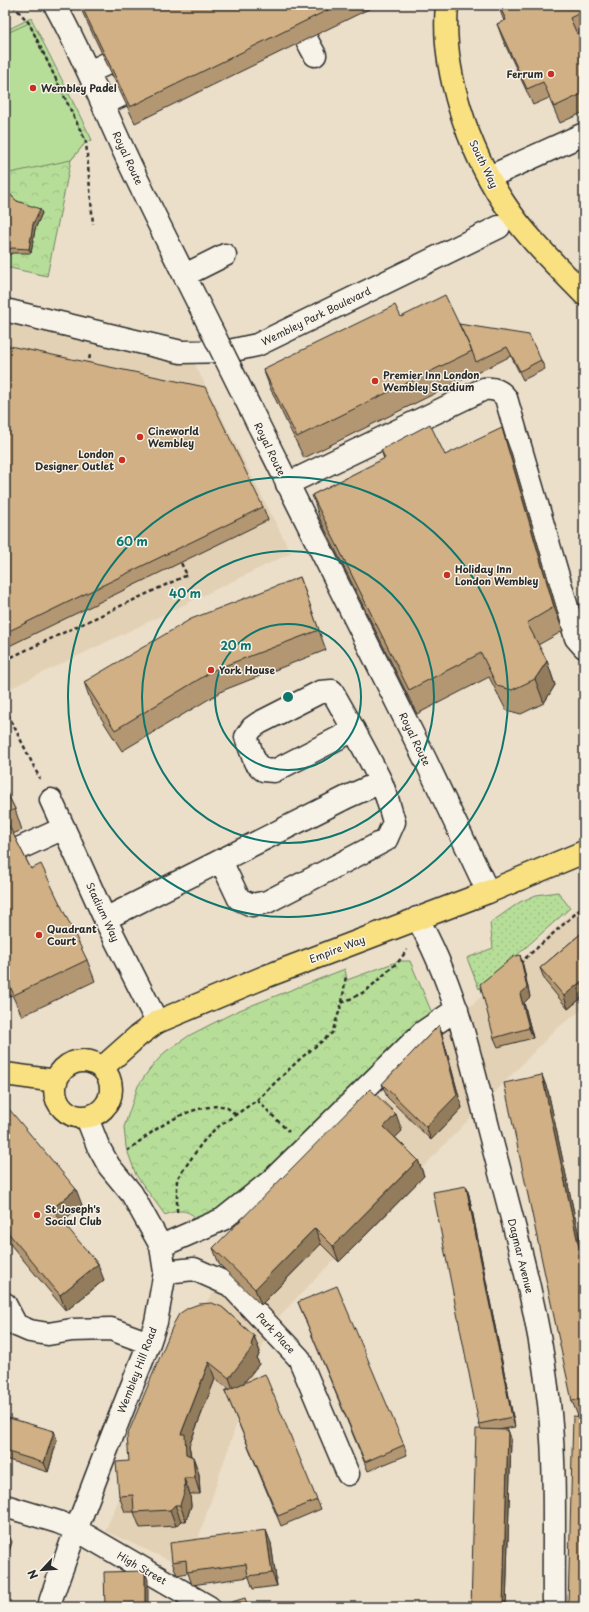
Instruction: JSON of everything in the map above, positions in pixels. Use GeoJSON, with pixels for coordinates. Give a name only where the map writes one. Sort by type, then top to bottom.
{"type":"FeatureCollection","features":[{"type":"Feature","properties":{"kind":"main road","name":"South Way"},"geometry":{"type":"LineString","coordinates":[[446,5],[449,64],[459,107],[489,177],[504,203],[520,224],[539,247],[584,294]]}},
{"type":"Feature","properties":{"kind":"main road","name":"Empire Way"},"geometry":{"type":"LineString","coordinates":[[102,1068],[138,1036],[157,1022],[267,976],[488,892],[584,852]]}},
{"type":"Feature","properties":{"kind":"main road"},"geometry":{"type":"LineString","coordinates":[[84,1061],[93,1063],[102,1068],[107,1074],[110,1082],[110,1097],[107,1105],[102,1111],[87,1118],[79,1118],[64,1111],[55,1097],[56,1081],[60,1072],[75,1062],[84,1061]]}},
{"type":"Feature","properties":{"kind":"main road"},"geometry":{"type":"LineString","coordinates":[[5,1074],[56,1081]]}},
{"type":"Feature","properties":{"kind":"street","name":"Royal Route"},"geometry":{"type":"LineString","coordinates":[[55,5],[98,68],[113,99],[122,146],[258,424],[426,761],[488,892]]}},
{"type":"Feature","properties":{"kind":"street"},"geometry":{"type":"LineString","coordinates":[[291,12],[315,54]]}},
{"type":"Feature","properties":{"kind":"street"},"geometry":{"type":"LineString","coordinates":[[489,177],[584,134]]}},
{"type":"Feature","properties":{"kind":"street","name":"Wembley Park Boulevard"},"geometry":{"type":"LineString","coordinates":[[5,310],[182,352],[229,351],[257,345],[499,227]]}},
{"type":"Feature","properties":{"kind":"street"},"geometry":{"type":"LineString","coordinates":[[185,275],[216,259]]}},
{"type":"Feature","properties":{"kind":"street"},"geometry":{"type":"LineString","coordinates":[[288,484],[484,389],[493,388],[502,392],[506,398],[576,638],[584,647]]}},
{"type":"Feature","properties":{"kind":"street"},"geometry":{"type":"LineString","coordinates":[[221,861],[239,899],[252,905],[267,902],[386,840],[394,822],[387,798],[369,756],[332,691],[320,692],[259,723],[252,728],[246,736],[255,762],[264,770],[274,771],[354,730]]}},
{"type":"Feature","properties":{"kind":"street"},"geometry":{"type":"LineString","coordinates":[[105,918],[347,797],[381,782]]}},
{"type":"Feature","properties":{"kind":"street","name":"Stadium Way"},"geometry":{"type":"LineString","coordinates":[[51,800],[105,918],[157,1022]]}},
{"type":"Feature","properties":{"kind":"street"},"geometry":{"type":"LineString","coordinates":[[18,849],[64,828]]}},
{"type":"Feature","properties":{"kind":"street","name":"Dagmar Avenue"},"geometry":{"type":"LineString","coordinates":[[417,918],[429,939],[463,1027],[536,1314],[547,1387],[552,1434],[554,1607]]}},
{"type":"Feature","properties":{"kind":"street"},"geometry":{"type":"LineString","coordinates":[[161,1246],[223,1219],[272,1180],[423,1032],[456,1009]]}},
{"type":"Feature","properties":{"kind":"street","name":"Wembley Hill Road"},"geometry":{"type":"LineString","coordinates":[[49,1607],[94,1477],[149,1343],[156,1322],[165,1272],[161,1246],[132,1194],[109,1166],[98,1146],[87,1118]]}},
{"type":"Feature","properties":{"kind":"street","name":"Park Place"},"geometry":{"type":"LineString","coordinates":[[165,1272],[194,1269],[230,1285],[299,1358],[348,1474]]}},
{"type":"Feature","properties":{"kind":"street"},"geometry":{"type":"LineString","coordinates":[[5,1304],[16,1325],[30,1331],[48,1334],[72,1330],[111,1329],[149,1343]]}},
{"type":"Feature","properties":{"kind":"street","name":"High Street"},"geometry":{"type":"LineString","coordinates":[[5,1506],[58,1522],[75,1530],[209,1607]]}},
{"type":"Feature","properties":{"kind":"path"},"geometry":{"type":"LineString","coordinates":[[14,5],[29,23],[86,142],[93,224]]}},
{"type":"Feature","properties":{"kind":"path"},"geometry":{"type":"LineString","coordinates":[[5,660],[187,575],[177,554]]}},
{"type":"Feature","properties":{"kind":"path"},"geometry":{"type":"LineString","coordinates":[[5,708],[51,800]]}},
{"type":"Feature","properties":{"kind":"path"},"geometry":{"type":"LineString","coordinates":[[517,966],[584,906]]}},
{"type":"Feature","properties":{"kind":"path"},"geometry":{"type":"LineString","coordinates":[[342,1003],[366,991],[399,961],[412,944]]}},
{"type":"Feature","properties":{"kind":"path"},"geometry":{"type":"LineString","coordinates":[[178,1212],[178,1179],[202,1143],[215,1129],[257,1100],[300,1058],[332,1033],[342,1003],[346,975]]}},
{"type":"Feature","properties":{"kind":"path"},"geometry":{"type":"LineString","coordinates":[[257,1100],[304,1147]]}},
{"type":"Feature","properties":{"kind":"path"},"geometry":{"type":"LineString","coordinates":[[109,1166],[147,1135],[165,1123],[183,1114],[200,1108],[217,1106],[226,1107],[235,1114]]}},
{"type":"Feature","properties":{"kind":"shaded area","name":"London Designer Outlet"},"geometry":{"type":"Polygon","coordinates":[[[5,309],[187,349],[291,553],[5,691],[5,309]]]}},
{"type":"Feature","properties":{"kind":"shaded area"},"geometry":{"type":"Polygon","coordinates":[[[584,902],[584,1008],[556,1029],[269,1327],[188,1569],[105,1531],[208,1299],[376,1105],[387,1097],[424,1049],[584,902]]]}},
{"type":"Feature","properties":{"kind":"green space"},"geometry":{"type":"Polygon","coordinates":[[[31,18],[92,140],[86,142],[71,160],[47,276],[5,267],[5,31],[31,18]]]}},
{"type":"Feature","properties":{"kind":"green space","name":"Wembley Padel"},"geometry":{"type":"Polygon","coordinates":[[[29,23],[86,142],[71,160],[5,174],[5,34],[29,23]]]}},
{"type":"Feature","properties":{"kind":"green space"},"geometry":{"type":"Polygon","coordinates":[[[558,892],[570,908],[479,989],[467,958],[493,948],[490,923],[520,902],[536,895],[558,892]]]}},
{"type":"Feature","properties":{"kind":"green space"},"geometry":{"type":"Polygon","coordinates":[[[399,961],[410,961],[432,1013],[407,1031],[247,1194],[199,1221],[191,1214],[184,1211],[165,1215],[136,1175],[126,1147],[124,1127],[138,1086],[149,1070],[165,1052],[190,1035],[237,1011],[345,969],[347,980],[399,961]]]}},
{"type":"Feature","properties":{"kind":"building"},"geometry":{"type":"Polygon","coordinates":[[[81,5],[338,5],[130,107],[81,5]]]}},
{"type":"Feature","properties":{"kind":"building","name":"Ferrum"},"geometry":{"type":"Polygon","coordinates":[[[499,5],[584,5],[584,11],[570,18],[577,34],[584,30],[584,93],[554,107],[543,82],[527,89],[497,24],[506,20],[499,5]]]}},
{"type":"Feature","properties":{"kind":"building"},"geometry":{"type":"Polygon","coordinates":[[[5,190],[17,201],[40,209],[33,224],[29,249],[12,248],[5,251],[5,190]]]}},
{"type":"Feature","properties":{"kind":"building","name":"Premier Inn London Wembley Stadium"},"geometry":{"type":"Polygon","coordinates":[[[445,295],[472,351],[297,437],[263,369],[395,305],[401,317],[445,295]]]}},
{"type":"Feature","properties":{"kind":"building"},"geometry":{"type":"Polygon","coordinates":[[[459,324],[529,335],[541,360],[520,371],[507,347],[476,362],[459,324]]]}},
{"type":"Feature","properties":{"kind":"building","name":"London Designer Outlet"},"geometry":{"type":"Polygon","coordinates":[[[5,345],[205,387],[263,507],[5,633],[5,345]]]}},
{"type":"Feature","properties":{"kind":"building","name":"Holiday Inn London Wembley"},"geometry":{"type":"Polygon","coordinates":[[[430,424],[445,455],[502,428],[554,607],[527,623],[547,661],[535,679],[512,690],[497,686],[481,653],[409,690],[312,495],[385,458],[381,450],[430,424]]]}},
{"type":"Feature","properties":{"kind":"building","name":"York House"},"geometry":{"type":"Polygon","coordinates":[[[300,577],[319,630],[216,669],[115,730],[84,682],[191,619],[300,577]]]}},
{"type":"Feature","properties":{"kind":"building"},"geometry":{"type":"Polygon","coordinates":[[[5,789],[15,809],[5,814],[5,789]]]}},
{"type":"Feature","properties":{"kind":"building","name":"Quadrant Court"},"geometry":{"type":"Polygon","coordinates":[[[5,818],[31,869],[41,864],[87,960],[14,995],[5,975],[5,818]]]}},
{"type":"Feature","properties":{"kind":"building"},"geometry":{"type":"Polygon","coordinates":[[[584,931],[584,979],[564,996],[540,968],[584,931]]]}},
{"type":"Feature","properties":{"kind":"building"},"geometry":{"type":"Polygon","coordinates":[[[520,955],[527,988],[520,994],[529,1028],[494,1038],[480,984],[513,957],[520,955]]]}},
{"type":"Feature","properties":{"kind":"building"},"geometry":{"type":"Polygon","coordinates":[[[439,1025],[457,1095],[426,1127],[382,1084],[439,1025]]]}},
{"type":"Feature","properties":{"kind":"building"},"geometry":{"type":"Polygon","coordinates":[[[542,1075],[584,1271],[584,1398],[572,1401],[504,1083],[542,1075]]]}},
{"type":"Feature","properties":{"kind":"building"},"geometry":{"type":"Polygon","coordinates":[[[370,1089],[396,1114],[384,1127],[418,1160],[333,1246],[315,1228],[255,1289],[213,1248],[370,1089]]]}},
{"type":"Feature","properties":{"kind":"building","name":"St Joseph's Social Club"},"geometry":{"type":"Polygon","coordinates":[[[9,1109],[76,1189],[52,1209],[98,1264],[60,1295],[5,1229],[5,1112],[9,1109]]]}},
{"type":"Feature","properties":{"kind":"building"},"geometry":{"type":"Polygon","coordinates":[[[466,1186],[512,1417],[479,1424],[433,1192],[466,1186]]]}},
{"type":"Feature","properties":{"kind":"building"},"geometry":{"type":"Polygon","coordinates":[[[337,1286],[404,1445],[365,1462],[298,1302],[337,1286]]]}},
{"type":"Feature","properties":{"kind":"building"},"geometry":{"type":"Polygon","coordinates":[[[212,1303],[222,1307],[254,1336],[251,1345],[253,1347],[229,1378],[209,1362],[181,1434],[185,1434],[186,1454],[193,1457],[195,1478],[184,1478],[185,1490],[180,1505],[175,1505],[170,1510],[134,1512],[133,1495],[119,1496],[116,1462],[129,1461],[127,1436],[179,1314],[188,1308],[199,1304],[212,1303]]]}},
{"type":"Feature","properties":{"kind":"building"},"geometry":{"type":"Polygon","coordinates":[[[265,1374],[317,1500],[278,1516],[225,1391],[265,1374]]]}},
{"type":"Feature","properties":{"kind":"building"},"geometry":{"type":"Polygon","coordinates":[[[573,1416],[584,1417],[584,1607],[568,1607],[573,1416]]]}},
{"type":"Feature","properties":{"kind":"building"},"geometry":{"type":"Polygon","coordinates":[[[9,1418],[54,1431],[44,1463],[5,1451],[5,1432],[9,1418]]]}},
{"type":"Feature","properties":{"kind":"building"},"geometry":{"type":"Polygon","coordinates":[[[476,1429],[508,1430],[503,1607],[471,1607],[476,1429]]]}},
{"type":"Feature","properties":{"kind":"building"},"geometry":{"type":"Polygon","coordinates":[[[266,1530],[272,1573],[248,1576],[246,1564],[187,1572],[186,1560],[172,1562],[170,1543],[266,1530]]]}},
{"type":"Feature","properties":{"kind":"building"},"geometry":{"type":"Polygon","coordinates":[[[5,1532],[8,1533],[5,1544],[5,1532]]]}},
{"type":"Feature","properties":{"kind":"building"},"geometry":{"type":"Polygon","coordinates":[[[145,1571],[145,1607],[105,1607],[104,1572],[145,1571]]]}},
{"type":"Feature","properties":{"kind":"building"},"geometry":{"type":"Polygon","coordinates":[[[245,1598],[248,1607],[216,1607],[245,1598]]]}},
{"type":"Feature","properties":{"kind":"place","name":"Ferrum"},"geometry":{"type":"Point","coordinates":[551,74]}},
{"type":"Feature","properties":{"kind":"place","name":"Wembley Padel"},"geometry":{"type":"Point","coordinates":[33,88]}},
{"type":"Feature","properties":{"kind":"place","name":"Premier Inn London Wembley Stadium"},"geometry":{"type":"Point","coordinates":[375,381]}},
{"type":"Feature","properties":{"kind":"place","name":"Cineworld Wembley"},"geometry":{"type":"Point","coordinates":[140,437]}},
{"type":"Feature","properties":{"kind":"place","name":"London Designer Outlet"},"geometry":{"type":"Point","coordinates":[122,460]}},
{"type":"Feature","properties":{"kind":"place","name":"Holiday Inn London Wembley"},"geometry":{"type":"Point","coordinates":[447,575]}},
{"type":"Feature","properties":{"kind":"place","name":"York House"},"geometry":{"type":"Point","coordinates":[211,670]}},
{"type":"Feature","properties":{"kind":"place","name":"Quadrant Court"},"geometry":{"type":"Point","coordinates":[39,935]}},
{"type":"Feature","properties":{"kind":"place","name":"St Joseph's Social Club"},"geometry":{"type":"Point","coordinates":[37,1215]}}]}
